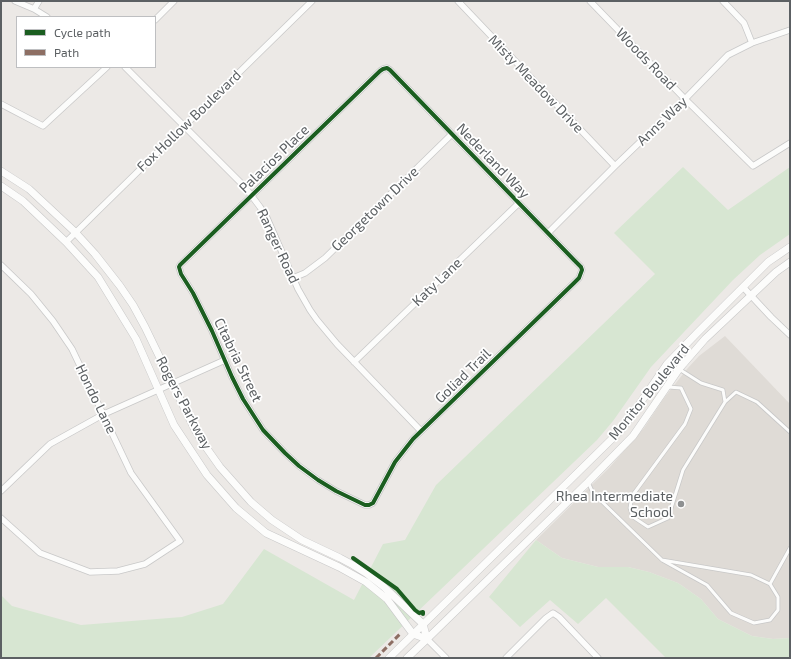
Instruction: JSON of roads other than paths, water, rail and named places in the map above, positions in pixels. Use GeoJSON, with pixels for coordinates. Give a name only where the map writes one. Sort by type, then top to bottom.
{"type":"FeatureCollection","features":[{"type":"Feature","properties":{"kind":"street"},"geometry":{"type":"LineString","coordinates":[[16,1],[34,9],[44,16]]}},
{"type":"Feature","properties":{"kind":"street"},"geometry":{"type":"LineString","coordinates":[[34,9],[39,1]]}},
{"type":"Feature","properties":{"kind":"street"},"geometry":{"type":"LineString","coordinates":[[156,19],[174,1]]}},
{"type":"Feature","properties":{"kind":"street","name":"Fox Hollow Boulevard"},"geometry":{"type":"LineString","coordinates":[[66,242],[312,1]]}},
{"type":"Feature","properties":{"kind":"street","name":"Misty Meadow Drive"},"geometry":{"type":"LineString","coordinates":[[458,1],[615,166]]}},
{"type":"Feature","properties":{"kind":"street","name":"Woods Road"},"geometry":{"type":"LineString","coordinates":[[590,1],[685,99],[753,166],[790,143]]}},
{"type":"Feature","properties":{"kind":"street"},"geometry":{"type":"LineString","coordinates":[[723,1],[744,23],[752,43]]}},
{"type":"Feature","properties":{"kind":"street","name":"Anns Way"},"geometry":{"type":"LineString","coordinates":[[548,233],[728,56],[752,43],[790,30]]}},
{"type":"Feature","properties":{"kind":"street"},"geometry":{"type":"LineString","coordinates":[[1,104],[43,126],[106,68]]}},
{"type":"Feature","properties":{"kind":"street","name":"Ranger Road"},"geometry":{"type":"LineString","coordinates":[[126,68],[245,187],[267,218],[293,278],[303,298],[317,320],[354,362],[421,431]]}},
{"type":"Feature","properties":{"kind":"street","name":"Nederland Way"},"geometry":{"type":"LineString","coordinates":[[387,68],[581,267],[582,270]]}},
{"type":"Feature","properties":{"kind":"street","name":"Palacios Place"},"geometry":{"type":"LineString","coordinates":[[179,267],[380,71],[387,68]]}},
{"type":"Feature","properties":{"kind":"street","name":"Georgetown Drive"},"geometry":{"type":"LineString","coordinates":[[293,278],[305,273],[325,258],[452,134]]}},
{"type":"Feature","properties":{"kind":"street","name":"Rogers Parkway"},"geometry":{"type":"LineString","coordinates":[[1,171],[29,190],[75,232],[95,254],[127,296],[145,327],[194,430],[220,467],[251,502],[272,520],[302,540],[340,558],[366,573],[384,587],[423,624]]}},
{"type":"Feature","properties":{"kind":"street","name":"Rogers Parkway"},"geometry":{"type":"LineString","coordinates":[[1,186],[24,201],[66,242],[98,277],[136,339],[174,425],[207,475],[236,508],[266,533],[366,582],[387,600],[414,634]]}},
{"type":"Feature","properties":{"kind":"street","name":"Katy Lane"},"geometry":{"type":"LineString","coordinates":[[354,362],[519,203]]}},
{"type":"Feature","properties":{"kind":"street","name":"Monitor Boulevard"},"geometry":{"type":"LineString","coordinates":[[389,658],[623,428],[667,364],[697,332],[768,262],[790,247]]}},
{"type":"Feature","properties":{"kind":"street","name":"Monitor Boulevard"},"geometry":{"type":"LineString","coordinates":[[407,658],[588,482],[633,436],[679,369],[705,339],[776,272],[790,262]]}},
{"type":"Feature","properties":{"kind":"street","name":"Hondo Lane"},"geometry":{"type":"LineString","coordinates":[[1,265],[31,294],[53,321],[72,349],[131,473],[180,541],[145,564],[118,571],[90,572],[40,553],[1,518]]}},
{"type":"Feature","properties":{"kind":"street","name":"Citabria Street"},"geometry":{"type":"LineString","coordinates":[[179,267],[181,274],[193,293],[212,331],[243,399],[263,430],[299,466],[318,480],[365,506],[370,505]]}},
{"type":"Feature","properties":{"kind":"street","name":"Goliad Trail"},"geometry":{"type":"LineString","coordinates":[[370,505],[373,503],[390,470],[407,446],[579,278],[582,270]]}},
{"type":"Feature","properties":{"kind":"street"},"geometry":{"type":"LineString","coordinates":[[743,287],[790,335]]}},
{"type":"Feature","properties":{"kind":"street"},"geometry":{"type":"LineString","coordinates":[[1,491],[50,444],[104,414],[225,360]]}},
{"type":"Feature","properties":{"kind":"street"},"geometry":{"type":"LineString","coordinates":[[506,658],[546,618],[553,613],[559,617],[598,658]]}},
{"type":"Feature","properties":{"kind":"street"},"geometry":{"type":"LineString","coordinates":[[423,624],[427,639]]}},
{"type":"Feature","properties":{"kind":"street"},"geometry":{"type":"LineString","coordinates":[[414,634],[427,639],[446,658]]}},
{"type":"Feature","properties":{"kind":"lane"},"geometry":{"type":"LineString","coordinates":[[679,369],[701,384],[723,390],[724,402]]}},
{"type":"Feature","properties":{"kind":"lane"},"geometry":{"type":"LineString","coordinates":[[667,387],[681,388],[691,409],[685,424],[632,496],[630,508],[633,517],[648,527],[668,518],[683,470],[724,402],[736,392],[757,402],[790,432]]}},
{"type":"Feature","properties":{"kind":"lane"},"geometry":{"type":"LineString","coordinates":[[588,482],[593,492],[662,560],[707,585],[731,613],[754,623],[770,620],[778,610],[778,597],[770,584],[751,574],[662,560]]}},
{"type":"Feature","properties":{"kind":"lane"},"geometry":{"type":"LineString","coordinates":[[770,584],[790,548]]}},
{"type":"Feature","properties":{"kind":"place","name":"Rhea Intermediate School"},"geometry":{"type":"Point","coordinates":[681,504]}}]}
